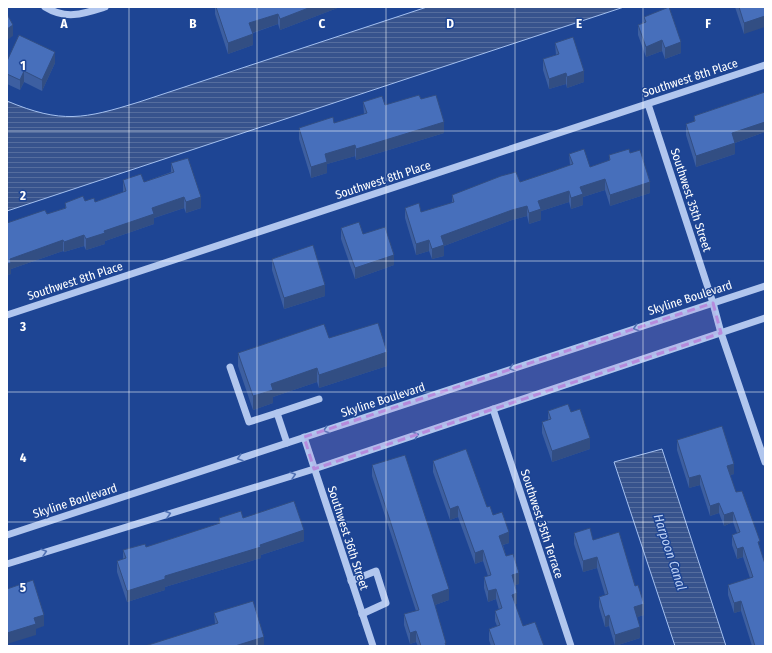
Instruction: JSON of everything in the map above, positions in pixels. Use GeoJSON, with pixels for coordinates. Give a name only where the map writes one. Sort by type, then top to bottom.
{"type":"FeatureCollection","features":[{"type":"Feature","properties":{"kind":"street"},"geometry":{"type":"LineString","coordinates":[[45,7],[57,14],[78,15],[105,7]]}},
{"type":"Feature","properties":{"kind":"street","name":"Southwest 8th Place"},"geometry":{"type":"LineString","coordinates":[[7,315],[765,65]]}},
{"type":"Feature","properties":{"kind":"street","name":"Southwest 35th Street"},"geometry":{"type":"LineString","coordinates":[[648,104],[713,303],[720,333]]}},
{"type":"Feature","properties":{"kind":"street","name":"Skyline Boulevard"},"geometry":{"type":"LineString","coordinates":[[7,534],[765,286]]}},
{"type":"Feature","properties":{"kind":"street"},"geometry":{"type":"LineString","coordinates":[[7,564],[314,469],[765,318]]}},
{"type":"Feature","properties":{"kind":"street"},"geometry":{"type":"LineString","coordinates":[[720,333],[765,462]]}},
{"type":"Feature","properties":{"kind":"street"},"geometry":{"type":"LineString","coordinates":[[230,367],[250,422],[319,399]]}},
{"type":"Feature","properties":{"kind":"street","name":"Southwest 35th Terrace"},"geometry":{"type":"LineString","coordinates":[[493,409],[571,646]]}},
{"type":"Feature","properties":{"kind":"street"},"geometry":{"type":"LineString","coordinates":[[278,413],[287,443]]}},
{"type":"Feature","properties":{"kind":"street","name":"Southwest 36th Street"},"geometry":{"type":"LineString","coordinates":[[304,437],[372,646]]}},
{"type":"Feature","properties":{"kind":"street"},"geometry":{"type":"LineString","coordinates":[[351,581],[376,571],[386,603],[362,614]]}},
{"type":"Feature","properties":{"kind":"highlighted area"},"geometry":{"type":"Polygon","coordinates":[[[713,303],[721,333],[314,469],[304,437],[713,303]]]}},
{"type":"Feature","properties":{"kind":"water"},"geometry":{"type":"Polygon","coordinates":[[[427,7],[624,7],[7,211],[7,101],[43,113],[58,116],[88,115],[103,112],[139,102],[427,7]]]}},
{"type":"Feature","properties":{"kind":"water","name":"Harpoon Canal"},"geometry":{"type":"Polygon","coordinates":[[[662,449],[726,646],[675,646],[614,462],[662,449]]]}},
{"type":"Feature","properties":{"kind":"building"},"geometry":{"type":"Polygon","coordinates":[[[216,7],[311,7],[280,19],[278,14],[249,23],[253,34],[228,43],[216,7]]]}},
{"type":"Feature","properties":{"kind":"building"},"geometry":{"type":"Polygon","coordinates":[[[669,7],[681,42],[665,48],[662,40],[646,47],[638,25],[646,22],[644,17],[669,7]]]}},
{"type":"Feature","properties":{"kind":"building"},"geometry":{"type":"Polygon","coordinates":[[[739,7],[765,7],[765,16],[744,23],[739,7]]]}},
{"type":"Feature","properties":{"kind":"building"},"geometry":{"type":"Polygon","coordinates":[[[7,14],[13,25],[7,29],[7,14]]]}},
{"type":"Feature","properties":{"kind":"building"},"geometry":{"type":"Polygon","coordinates":[[[19,35],[55,52],[42,80],[24,71],[20,80],[7,74],[7,61],[19,35]]]}},
{"type":"Feature","properties":{"kind":"building"},"geometry":{"type":"Polygon","coordinates":[[[573,37],[584,71],[567,77],[566,73],[549,79],[543,59],[559,54],[555,43],[573,37]]]}},
{"type":"Feature","properties":{"kind":"building"},"geometry":{"type":"Polygon","coordinates":[[[765,92],[765,122],[732,133],[735,143],[696,156],[686,124],[695,121],[694,116],[765,92]]]}},
{"type":"Feature","properties":{"kind":"building"},"geometry":{"type":"Polygon","coordinates":[[[419,95],[421,99],[436,95],[444,122],[356,149],[355,145],[325,154],[327,162],[311,167],[299,128],[333,117],[334,123],[367,113],[363,102],[382,96],[385,105],[419,95]]]}},
{"type":"Feature","properties":{"kind":"building"},"geometry":{"type":"Polygon","coordinates":[[[584,149],[590,167],[610,160],[609,155],[629,149],[630,153],[640,150],[650,182],[610,195],[605,179],[580,187],[583,194],[571,198],[569,191],[538,201],[541,209],[529,213],[527,206],[512,210],[441,236],[444,245],[432,249],[429,240],[416,244],[405,208],[419,203],[421,212],[454,202],[452,195],[501,176],[516,172],[520,182],[573,164],[569,154],[584,149]]]}},
{"type":"Feature","properties":{"kind":"building"},"geometry":{"type":"Polygon","coordinates":[[[188,158],[201,197],[186,202],[184,197],[152,208],[154,214],[104,231],[105,233],[86,239],[84,235],[64,242],[63,240],[10,259],[11,263],[7,264],[7,223],[45,210],[47,214],[66,208],[65,203],[83,196],[85,201],[94,198],[95,202],[126,191],[123,180],[141,174],[144,182],[174,172],[171,163],[188,158]]]}},
{"type":"Feature","properties":{"kind":"building"},"geometry":{"type":"Polygon","coordinates":[[[359,222],[363,234],[385,227],[394,255],[355,268],[341,228],[359,222]]]}},
{"type":"Feature","properties":{"kind":"building"},"geometry":{"type":"Polygon","coordinates":[[[313,245],[325,285],[284,298],[272,259],[313,245]]]}},
{"type":"Feature","properties":{"kind":"building"},"geometry":{"type":"Polygon","coordinates":[[[378,323],[387,352],[319,375],[317,368],[271,384],[273,390],[253,396],[238,353],[324,324],[329,338],[378,323]]]}},
{"type":"Feature","properties":{"kind":"building"},"geometry":{"type":"Polygon","coordinates":[[[568,404],[571,412],[580,409],[590,438],[552,451],[542,422],[551,419],[548,411],[568,404]]]}},
{"type":"Feature","properties":{"kind":"building"},"geometry":{"type":"Polygon","coordinates":[[[722,426],[734,464],[727,466],[736,492],[742,491],[760,541],[758,542],[765,564],[765,646],[755,646],[741,601],[734,603],[728,585],[753,577],[743,547],[737,549],[732,535],[740,532],[733,512],[724,515],[719,503],[710,506],[700,475],[689,478],[677,440],[722,426]]]}},
{"type":"Feature","properties":{"kind":"building"},"geometry":{"type":"Polygon","coordinates":[[[466,449],[487,507],[490,506],[493,515],[502,512],[509,532],[499,536],[506,556],[513,554],[519,573],[512,575],[517,593],[512,595],[523,626],[535,622],[544,646],[495,646],[489,629],[500,625],[495,611],[502,608],[496,589],[488,591],[484,577],[491,575],[483,550],[475,553],[458,506],[450,509],[433,461],[466,449]]]}},
{"type":"Feature","properties":{"kind":"building"},"geometry":{"type":"Polygon","coordinates":[[[405,455],[449,589],[432,595],[446,646],[421,646],[416,631],[410,633],[404,614],[419,610],[372,465],[405,455]]]}},
{"type":"Feature","properties":{"kind":"building"},"geometry":{"type":"Polygon","coordinates":[[[294,501],[304,530],[260,545],[261,547],[165,576],[165,579],[127,591],[117,561],[126,558],[123,550],[145,544],[146,547],[220,523],[219,518],[241,511],[243,518],[294,501]]]}},
{"type":"Feature","properties":{"kind":"building"},"geometry":{"type":"Polygon","coordinates":[[[590,528],[593,540],[619,532],[635,586],[638,585],[644,604],[634,607],[640,627],[615,635],[609,615],[605,617],[599,597],[608,594],[597,557],[583,561],[574,533],[590,528]]]}},
{"type":"Feature","properties":{"kind":"building"},"geometry":{"type":"Polygon","coordinates":[[[33,580],[44,615],[34,618],[36,624],[7,633],[7,589],[33,580]]]}},
{"type":"Feature","properties":{"kind":"building"},"geometry":{"type":"Polygon","coordinates":[[[253,601],[264,637],[235,646],[145,646],[218,623],[214,613],[253,601]]]}}]}
